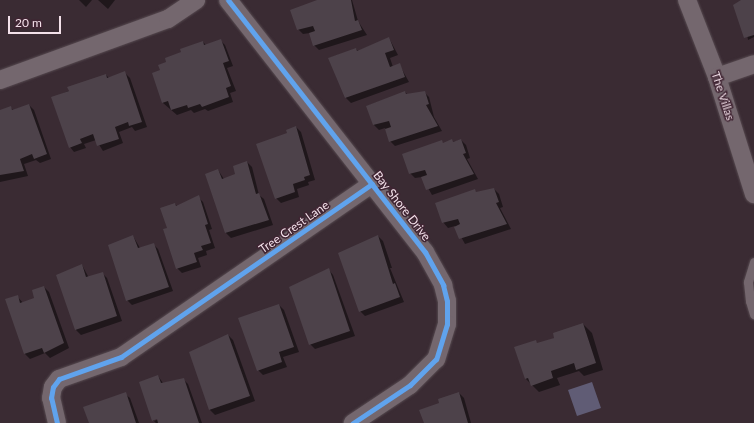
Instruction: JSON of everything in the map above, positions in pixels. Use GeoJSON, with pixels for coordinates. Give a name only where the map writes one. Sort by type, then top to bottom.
{"type":"FeatureCollection","features":[{"type":"Feature","properties":{"kind":"street"},"geometry":{"type":"LineString","coordinates":[[0,80],[168,19],[196,0]]}},
{"type":"Feature","properties":{"kind":"street","name":"Bay Shore Drive"},"geometry":{"type":"LineString","coordinates":[[228,0],[372,184],[436,270],[447,301],[447,324],[436,359],[423,373],[353,423]]}},
{"type":"Feature","properties":{"kind":"street","name":"The Villas"},"geometry":{"type":"LineString","coordinates":[[687,0],[717,77],[754,194]]}},
{"type":"Feature","properties":{"kind":"street"},"geometry":{"type":"LineString","coordinates":[[717,77],[754,64]]}},
{"type":"Feature","properties":{"kind":"street","name":"Tree Crest Lane"},"geometry":{"type":"LineString","coordinates":[[57,423],[51,398],[53,387],[60,378],[121,357],[372,184]]}},
{"type":"Feature","properties":{"kind":"lane"},"geometry":{"type":"LineString","coordinates":[[754,262],[748,282],[750,301],[754,314]]}},
{"type":"Feature","properties":{"kind":"shaded area"},"geometry":{"type":"Polygon","coordinates":[[[592,382],[601,408],[577,416],[568,390],[592,382]]]}},
{"type":"Feature","properties":{"kind":"building"},"geometry":{"type":"Polygon","coordinates":[[[317,0],[351,0],[355,21],[358,20],[362,30],[313,46],[309,33],[315,31],[313,26],[297,30],[290,10],[317,0]]]}},
{"type":"Feature","properties":{"kind":"building"},"geometry":{"type":"Polygon","coordinates":[[[741,0],[754,0],[754,35],[744,38],[733,5],[741,0]]]}},
{"type":"Feature","properties":{"kind":"building"},"geometry":{"type":"Polygon","coordinates":[[[389,37],[394,50],[385,53],[390,67],[400,63],[405,77],[345,98],[328,58],[356,48],[357,51],[389,37]]]}},
{"type":"Feature","properties":{"kind":"building"},"geometry":{"type":"Polygon","coordinates":[[[221,39],[229,61],[223,63],[231,86],[226,88],[229,97],[202,107],[200,104],[188,108],[187,105],[171,110],[168,101],[162,103],[152,73],[160,70],[158,65],[166,62],[165,58],[181,52],[180,49],[203,41],[204,45],[221,39]]]}},
{"type":"Feature","properties":{"kind":"building"},"geometry":{"type":"Polygon","coordinates":[[[125,71],[142,122],[129,126],[128,122],[115,127],[119,139],[97,146],[93,134],[80,139],[82,143],[69,148],[51,97],[69,91],[67,87],[106,74],[107,78],[125,71]]]}},
{"type":"Feature","properties":{"kind":"building"},"geometry":{"type":"Polygon","coordinates":[[[405,91],[406,94],[425,91],[429,104],[426,105],[438,126],[389,142],[385,129],[391,127],[389,121],[373,125],[366,106],[405,91]]]}},
{"type":"Feature","properties":{"kind":"building"},"geometry":{"type":"Polygon","coordinates":[[[29,104],[47,154],[34,159],[32,154],[20,159],[24,171],[0,175],[0,110],[11,106],[12,110],[29,104]]]}},
{"type":"Feature","properties":{"kind":"building"},"geometry":{"type":"Polygon","coordinates":[[[296,126],[310,175],[304,177],[305,180],[293,184],[295,192],[275,199],[256,144],[287,133],[286,130],[296,126]]]}},
{"type":"Feature","properties":{"kind":"building"},"geometry":{"type":"Polygon","coordinates":[[[452,139],[453,142],[461,139],[466,153],[463,154],[474,174],[426,190],[421,177],[427,175],[425,170],[409,174],[402,154],[442,140],[443,143],[452,139]]]}},
{"type":"Feature","properties":{"kind":"building"},"geometry":{"type":"Polygon","coordinates":[[[247,161],[256,194],[259,193],[269,220],[225,233],[205,174],[218,169],[222,179],[235,174],[233,166],[247,161]]]}},
{"type":"Feature","properties":{"kind":"building"},"geometry":{"type":"Polygon","coordinates":[[[494,188],[499,202],[496,203],[507,224],[459,239],[454,227],[460,224],[458,219],[442,223],[435,203],[475,189],[476,192],[494,188]]]}},
{"type":"Feature","properties":{"kind":"building"},"geometry":{"type":"Polygon","coordinates":[[[199,195],[208,224],[205,225],[211,243],[201,246],[203,250],[194,253],[197,262],[176,269],[163,229],[167,228],[160,208],[175,203],[176,206],[199,195]]]}},
{"type":"Feature","properties":{"kind":"building"},"geometry":{"type":"Polygon","coordinates":[[[133,235],[138,248],[154,243],[169,287],[126,301],[108,245],[133,235]]]}},
{"type":"Feature","properties":{"kind":"building"},"geometry":{"type":"Polygon","coordinates":[[[378,235],[393,284],[395,283],[400,297],[359,312],[338,253],[378,235]]]}},
{"type":"Feature","properties":{"kind":"building"},"geometry":{"type":"Polygon","coordinates":[[[82,264],[86,277],[103,272],[117,316],[75,330],[56,275],[82,264]]]}},
{"type":"Feature","properties":{"kind":"building"},"geometry":{"type":"Polygon","coordinates":[[[329,268],[350,331],[309,345],[289,287],[329,268]]]}},
{"type":"Feature","properties":{"kind":"building"},"geometry":{"type":"Polygon","coordinates":[[[44,286],[64,343],[44,353],[42,348],[24,354],[5,299],[18,295],[20,303],[34,298],[32,290],[44,286]]]}},
{"type":"Feature","properties":{"kind":"building"},"geometry":{"type":"Polygon","coordinates":[[[279,304],[294,347],[279,352],[282,362],[257,371],[238,318],[279,304]]]}},
{"type":"Feature","properties":{"kind":"building"},"geometry":{"type":"Polygon","coordinates":[[[583,323],[596,363],[576,370],[574,363],[551,371],[553,378],[531,386],[528,378],[525,379],[514,347],[536,340],[537,343],[554,338],[553,333],[583,323]]]}},
{"type":"Feature","properties":{"kind":"building"},"geometry":{"type":"Polygon","coordinates":[[[228,334],[250,396],[209,410],[189,352],[228,334]]]}},
{"type":"Feature","properties":{"kind":"building"},"geometry":{"type":"Polygon","coordinates":[[[158,375],[161,383],[184,378],[199,423],[158,423],[157,419],[152,421],[139,382],[158,375]]]}},
{"type":"Feature","properties":{"kind":"building"},"geometry":{"type":"Polygon","coordinates":[[[126,392],[136,423],[89,423],[83,407],[126,392]]]}},
{"type":"Feature","properties":{"kind":"building"},"geometry":{"type":"Polygon","coordinates":[[[459,392],[468,423],[424,423],[419,410],[439,403],[438,399],[459,392]]]}},
{"type":"Feature","properties":{"kind":"cycle path"},"geometry":{"type":"LineString","coordinates":[[228,0],[425,252],[443,285],[447,301],[447,324],[436,359],[410,385],[353,423]]}},
{"type":"Feature","properties":{"kind":"cycle path"},"geometry":{"type":"LineString","coordinates":[[57,423],[51,398],[53,387],[59,379],[121,357],[372,184]]}}]}
